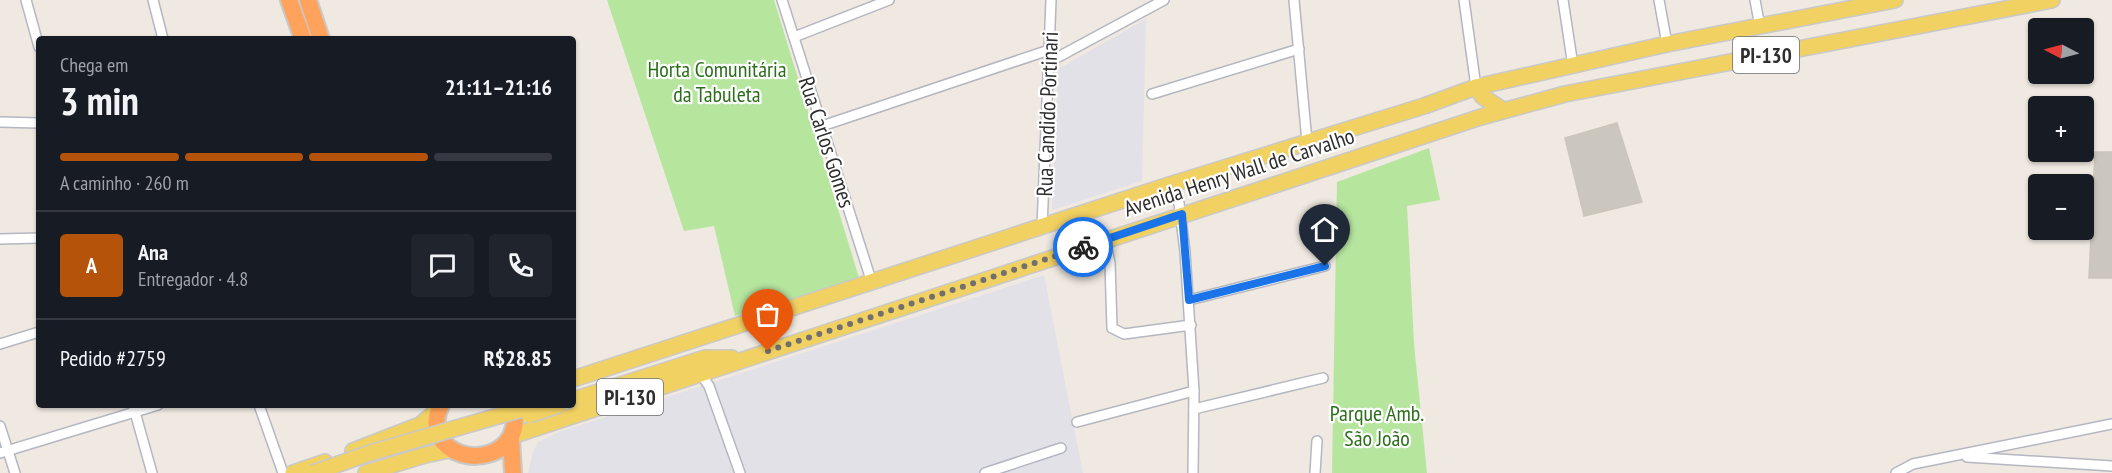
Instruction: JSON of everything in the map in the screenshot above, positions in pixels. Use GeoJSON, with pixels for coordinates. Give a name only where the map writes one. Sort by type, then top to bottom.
{"type":"FeatureCollection","features":[{"type":"Feature","properties":{"kind":"highway"},"geometry":{"type":"LineString","coordinates":[[289,0],[302,36]]}},
{"type":"Feature","properties":{"kind":"highway"},"geometry":{"type":"LineString","coordinates":[[308,0],[319,33]]}},
{"type":"Feature","properties":{"kind":"highway"},"geometry":{"type":"LineString","coordinates":[[313,0],[319,33]]}},
{"type":"Feature","properties":{"kind":"highway"},"geometry":{"type":"LineString","coordinates":[[440,408],[438,432],[458,459]]}},
{"type":"Feature","properties":{"kind":"highway"},"geometry":{"type":"LineString","coordinates":[[512,408],[515,425],[512,438],[513,473]]}},
{"type":"Feature","properties":{"kind":"highway","name":"Avenida Henry Wall de Carvalho"},"geometry":{"type":"LineString","coordinates":[[458,459],[480,461],[492,458],[503,450],[512,438]]}},
{"type":"Feature","properties":{"kind":"main road","name":"Avenida Henry Wall de Carvalho"},"geometry":{"type":"LineString","coordinates":[[576,378],[1166,186],[1424,106],[1476,87],[1666,44],[1760,27],[1852,4],[1895,0]]}},
{"type":"Feature","properties":{"kind":"main road","name":"Avenida Henry Wall de Carvalho"},"geometry":{"type":"LineString","coordinates":[[512,438],[700,373],[1106,239],[1431,132],[1503,111],[1565,94],[2052,0]]}},
{"type":"Feature","properties":{"kind":"main road"},"geometry":{"type":"LineString","coordinates":[[1476,87],[1483,97],[1503,111]]}},
{"type":"Feature","properties":{"kind":"main road"},"geometry":{"type":"LineString","coordinates":[[576,399],[704,354],[735,327]]}},
{"type":"Feature","properties":{"kind":"main road"},"geometry":{"type":"LineString","coordinates":[[576,392],[704,354],[747,358]]}},
{"type":"Feature","properties":{"kind":"main road"},"geometry":{"type":"LineString","coordinates":[[293,473],[409,430],[420,425],[438,408]]}},
{"type":"Feature","properties":{"kind":"main road"},"geometry":{"type":"LineString","coordinates":[[313,473],[370,453],[526,408]]}},
{"type":"Feature","properties":{"kind":"main road"},"geometry":{"type":"LineString","coordinates":[[339,473],[549,408]]}},
{"type":"Feature","properties":{"kind":"main road"},"geometry":{"type":"LineString","coordinates":[[366,473],[425,455],[458,459]]}},
{"type":"Feature","properties":{"kind":"street"},"geometry":{"type":"LineString","coordinates":[[26,0],[36,36]]}},
{"type":"Feature","properties":{"kind":"street"},"geometry":{"type":"LineString","coordinates":[[153,0],[161,36]]}},
{"type":"Feature","properties":{"kind":"street","name":"Rua Carlos Gomes"},"geometry":{"type":"LineString","coordinates":[[782,0],[872,283]]}},
{"type":"Feature","properties":{"kind":"street"},"geometry":{"type":"LineString","coordinates":[[794,37],[889,0]]}},
{"type":"Feature","properties":{"kind":"street","name":"Rua Candido Portinari"},"geometry":{"type":"LineString","coordinates":[[1042,228],[1051,0]]}},
{"type":"Feature","properties":{"kind":"street"},"geometry":{"type":"LineString","coordinates":[[1049,62],[1164,0]]}},
{"type":"Feature","properties":{"kind":"street"},"geometry":{"type":"LineString","coordinates":[[1294,0],[1307,142]]}},
{"type":"Feature","properties":{"kind":"street"},"geometry":{"type":"LineString","coordinates":[[1464,0],[1476,87]]}},
{"type":"Feature","properties":{"kind":"street"},"geometry":{"type":"LineString","coordinates":[[1563,0],[1573,66]]}},
{"type":"Feature","properties":{"kind":"street"},"geometry":{"type":"LineString","coordinates":[[1659,0],[1666,44]]}},
{"type":"Feature","properties":{"kind":"street"},"geometry":{"type":"LineString","coordinates":[[1755,0],[1760,27]]}},
{"type":"Feature","properties":{"kind":"street"},"geometry":{"type":"LineString","coordinates":[[1152,94],[1299,49]]}},
{"type":"Feature","properties":{"kind":"street"},"geometry":{"type":"LineString","coordinates":[[822,126],[1049,50]]}},
{"type":"Feature","properties":{"kind":"street"},"geometry":{"type":"LineString","coordinates":[[0,122],[36,123]]}},
{"type":"Feature","properties":{"kind":"street"},"geometry":{"type":"LineString","coordinates":[[1166,186],[1179,203],[1182,214],[1194,391],[1193,473]]}},
{"type":"Feature","properties":{"kind":"street"},"geometry":{"type":"LineString","coordinates":[[0,238],[36,238]]}},
{"type":"Feature","properties":{"kind":"street"},"geometry":{"type":"LineString","coordinates":[[1106,239],[1110,263],[1112,328],[1124,334],[1191,325]]}},
{"type":"Feature","properties":{"kind":"street"},"geometry":{"type":"LineString","coordinates":[[1189,300],[1325,266]]}},
{"type":"Feature","properties":{"kind":"street"},"geometry":{"type":"LineString","coordinates":[[0,344],[36,333]]}},
{"type":"Feature","properties":{"kind":"street"},"geometry":{"type":"LineString","coordinates":[[700,373],[709,386],[741,473]]}},
{"type":"Feature","properties":{"kind":"street"},"geometry":{"type":"LineString","coordinates":[[1194,409],[1323,378]]}},
{"type":"Feature","properties":{"kind":"street"},"geometry":{"type":"LineString","coordinates":[[1077,422],[1194,391]]}},
{"type":"Feature","properties":{"kind":"street"},"geometry":{"type":"LineString","coordinates":[[4,452],[134,408],[152,473]]}},
{"type":"Feature","properties":{"kind":"street"},"geometry":{"type":"LineString","coordinates":[[260,408],[283,473]]}},
{"type":"Feature","properties":{"kind":"street"},"geometry":{"type":"LineString","coordinates":[[1896,473],[1913,464],[2112,424]]}},
{"type":"Feature","properties":{"kind":"street"},"geometry":{"type":"LineString","coordinates":[[0,426],[4,452],[15,473]]}},
{"type":"Feature","properties":{"kind":"street"},"geometry":{"type":"LineString","coordinates":[[1315,473],[1317,441]]}},
{"type":"Feature","properties":{"kind":"street"},"geometry":{"type":"LineString","coordinates":[[985,473],[1061,448]]}},
{"type":"Feature","properties":{"kind":"street"},"geometry":{"type":"LineString","coordinates":[[1953,456],[2112,466]]}},
{"type":"Feature","properties":{"kind":"shaded area"},"geometry":{"type":"Polygon","coordinates":[[[1146,19],[1142,181],[1052,210],[1058,69],[1146,19]]]}},
{"type":"Feature","properties":{"kind":"shaded area"},"geometry":{"type":"Polygon","coordinates":[[[1044,275],[1083,473],[528,473],[538,442],[559,432],[1044,275]]]}},
{"type":"Feature","properties":{"kind":"green space","name":"Horta Comunitária da Tabuleta"},"geometry":{"type":"Polygon","coordinates":[[[607,0],[774,0],[860,281],[735,316],[714,226],[684,231],[607,0]]]}},
{"type":"Feature","properties":{"kind":"green space","name":"Parque Amb. São João"},"geometry":{"type":"Polygon","coordinates":[[[1429,148],[1440,200],[1407,206],[1414,344],[1427,473],[1332,473],[1337,182],[1429,148]]]}},
{"type":"Feature","properties":{"kind":"building"},"geometry":{"type":"Polygon","coordinates":[[[1617,123],[1642,202],[1584,216],[1565,138],[1617,123]]]}},
{"type":"Feature","properties":{"kind":"building"},"geometry":{"type":"Polygon","coordinates":[[[2095,152],[2112,152],[2112,278],[2089,278],[2091,240],[2094,240],[2095,152]]]}},
{"type":"Feature","properties":{"kind":"way so far"},"geometry":{"type":"LineString","coordinates":[[768,351],[1083,247]]}},
{"type":"Feature","properties":{"kind":"route"},"geometry":{"type":"LineString","coordinates":[[1083,247],[1182,214],[1189,300],[1325,266]]}}]}
